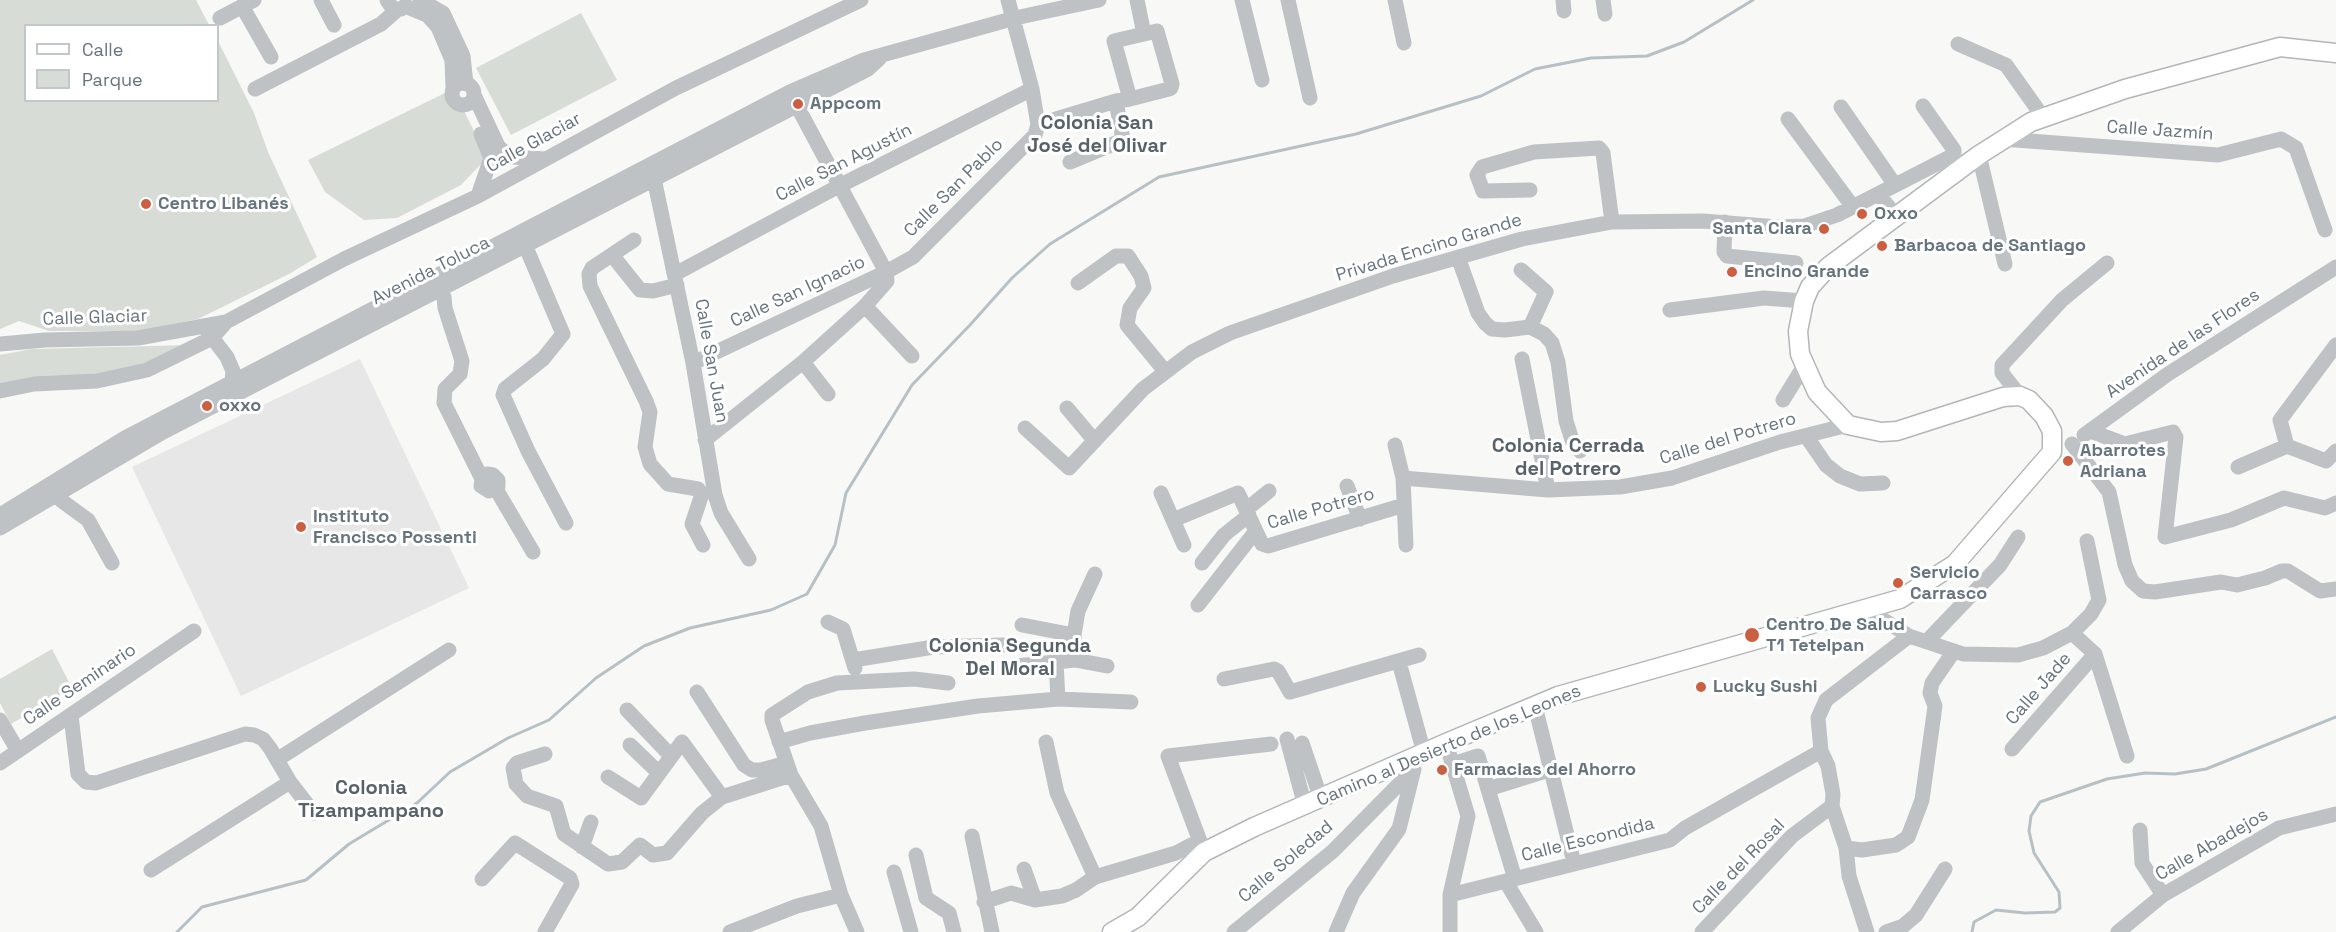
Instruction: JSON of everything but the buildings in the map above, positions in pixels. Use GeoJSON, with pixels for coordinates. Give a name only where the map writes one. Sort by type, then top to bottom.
{"type":"FeatureCollection","features":[{"type":"Feature","properties":{"kind":"main road"},"geometry":{"type":"LineString","coordinates":[[2052,452],[2052,431],[2044,416],[2029,400],[2020,396],[2003,397],[1897,431],[1881,432],[1848,425],[1817,392],[1804,366],[1798,331],[1804,301],[1810,286],[1828,267],[1979,155],[2043,117],[2136,86],[2280,47],[2336,53]]}},
{"type":"Feature","properties":{"kind":"main road","name":"Camino al Desierto de los Leones"},"geometry":{"type":"LineString","coordinates":[[1112,932],[1138,917],[1201,855],[1313,802],[1418,760],[1446,743],[1569,693],[1868,610],[1915,591],[1955,564],[2052,452]]}},
{"type":"Feature","properties":{"kind":"street"},"geometry":{"type":"LineString","coordinates":[[321,0],[334,24]]}},
{"type":"Feature","properties":{"kind":"street"},"geometry":{"type":"LineString","coordinates":[[420,0],[443,13],[463,56],[465,93],[498,146],[513,157],[545,159]]}},
{"type":"Feature","properties":{"kind":"street","name":"Calle Glaciar"},"geometry":{"type":"LineString","coordinates":[[0,392],[34,384],[118,378],[147,370],[208,332],[344,259],[478,196],[676,88],[861,0]]}},
{"type":"Feature","properties":{"kind":"street","name":"Calle San Pablo"},"geometry":{"type":"LineString","coordinates":[[886,272],[913,257],[930,242],[1035,135],[1038,125],[1032,89],[1015,18],[1008,0]]}},
{"type":"Feature","properties":{"kind":"street","name":"Avenida Toluca"},"geometry":{"type":"LineString","coordinates":[[0,515],[102,451],[232,381],[433,285],[525,244],[790,93],[864,60],[1015,18],[1100,0]]}},
{"type":"Feature","properties":{"kind":"street"},"geometry":{"type":"LineString","coordinates":[[1137,0],[1144,34]]}},
{"type":"Feature","properties":{"kind":"street"},"geometry":{"type":"LineString","coordinates":[[1242,0],[1262,80]]}},
{"type":"Feature","properties":{"kind":"street"},"geometry":{"type":"LineString","coordinates":[[1288,0],[1310,98]]}},
{"type":"Feature","properties":{"kind":"street"},"geometry":{"type":"LineString","coordinates":[[1397,1],[1404,43]]}},
{"type":"Feature","properties":{"kind":"street"},"geometry":{"type":"LineString","coordinates":[[220,18],[248,3],[271,57]]}},
{"type":"Feature","properties":{"kind":"street"},"geometry":{"type":"LineString","coordinates":[[255,89],[381,24],[394,3],[427,15],[438,27],[490,154],[478,196]]}},
{"type":"Feature","properties":{"kind":"street"},"geometry":{"type":"LineString","coordinates":[[1056,119],[1123,100],[1169,89],[1172,84],[1160,34],[1157,31],[1114,41],[1123,100],[1123,140],[1070,162]]}},
{"type":"Feature","properties":{"kind":"street"},"geometry":{"type":"LineString","coordinates":[[1958,44],[2006,65],[2043,117]]}},
{"type":"Feature","properties":{"kind":"street","name":"Avenida Toluca"},"geometry":{"type":"LineString","coordinates":[[0,528],[155,436],[433,285],[652,170],[868,69],[883,56]]}},
{"type":"Feature","properties":{"kind":"street","name":"Calle San Agustín"},"geometry":{"type":"LineString","coordinates":[[612,255],[640,290],[653,291],[839,186],[1032,89]]}},
{"type":"Feature","properties":{"kind":"street"},"geometry":{"type":"LineString","coordinates":[[705,440],[802,362],[865,306],[886,281],[886,272],[796,104]]}},
{"type":"Feature","properties":{"kind":"street","name":"Privada Encino Grande"},"geometry":{"type":"LineString","coordinates":[[1025,428],[1069,468],[1164,370],[1192,352],[1230,333],[1394,276],[1522,239],[1612,222],[1725,222],[1804,226],[1852,207],[1955,153],[1923,106]]}},
{"type":"Feature","properties":{"kind":"street"},"geometry":{"type":"LineString","coordinates":[[1841,107],[1895,185]]}},
{"type":"Feature","properties":{"kind":"street"},"geometry":{"type":"LineString","coordinates":[[1788,118],[1852,207]]}},
{"type":"Feature","properties":{"kind":"street","name":"Calle Jazmín"},"geometry":{"type":"LineString","coordinates":[[2002,140],[2218,155],[2281,139],[2296,148],[2325,230]]}},
{"type":"Feature","properties":{"kind":"street"},"geometry":{"type":"LineString","coordinates":[[1530,190],[1483,191],[1477,175],[1482,167],[1534,152],[1599,148],[1603,153],[1612,222]]}},
{"type":"Feature","properties":{"kind":"street"},"geometry":{"type":"LineString","coordinates":[[1979,155],[2006,264]]}},
{"type":"Feature","properties":{"kind":"street","name":"Calle San Juan"},"geometry":{"type":"LineString","coordinates":[[652,170],[693,363],[711,474],[721,513],[749,560]]}},
{"type":"Feature","properties":{"kind":"street"},"geometry":{"type":"LineString","coordinates":[[1878,194],[1897,217]]}},
{"type":"Feature","properties":{"kind":"street"},"geometry":{"type":"LineString","coordinates":[[1725,222],[1724,252],[1727,256],[1796,263]]}},
{"type":"Feature","properties":{"kind":"street"},"geometry":{"type":"LineString","coordinates":[[634,240],[592,268],[589,274],[590,286],[650,412],[645,447],[650,464],[668,484],[698,489],[702,494],[692,524],[703,545]]}},
{"type":"Feature","properties":{"kind":"street"},"geometry":{"type":"LineString","coordinates":[[525,244],[563,334],[543,359],[505,389],[503,395],[528,451],[566,524]]}},
{"type":"Feature","properties":{"kind":"street"},"geometry":{"type":"LineString","coordinates":[[1078,283],[1116,256],[1128,256],[1141,276],[1144,288],[1130,308],[1127,325],[1164,370]]}},
{"type":"Feature","properties":{"kind":"street"},"geometry":{"type":"LineString","coordinates":[[1458,257],[1478,313],[1485,323],[1492,329],[1530,327],[1544,334],[1552,343],[1558,362],[1566,421],[1572,440],[1580,451]]}},
{"type":"Feature","properties":{"kind":"street"},"geometry":{"type":"LineString","coordinates":[[2020,396],[2002,373],[2002,365],[2080,282],[2107,263]]}},
{"type":"Feature","properties":{"kind":"street","name":"Avenida de las Flores"},"geometry":{"type":"LineString","coordinates":[[2052,452],[2072,444],[2168,374],[2336,267]]}},
{"type":"Feature","properties":{"kind":"street"},"geometry":{"type":"LineString","coordinates":[[1521,270],[1546,291],[1530,327]]}},
{"type":"Feature","properties":{"kind":"street","name":"Calle San Ignacio"},"geometry":{"type":"LineString","coordinates":[[693,363],[886,272]]}},
{"type":"Feature","properties":{"kind":"street"},"geometry":{"type":"LineString","coordinates":[[433,285],[444,297],[462,368],[445,389],[444,403],[482,479],[481,486],[486,491],[496,489],[533,552]]}},
{"type":"Feature","properties":{"kind":"street"},"geometry":{"type":"LineString","coordinates":[[1670,310],[1764,298],[1804,301]]}},
{"type":"Feature","properties":{"kind":"street"},"geometry":{"type":"LineString","coordinates":[[865,306],[912,356]]}},
{"type":"Feature","properties":{"kind":"street"},"geometry":{"type":"LineString","coordinates":[[208,332],[227,357],[233,371],[232,381]]}},
{"type":"Feature","properties":{"kind":"street","name":"Calle Glaciar"},"geometry":{"type":"LineString","coordinates":[[0,344],[45,340],[138,338],[208,332]]}},
{"type":"Feature","properties":{"kind":"street"},"geometry":{"type":"LineString","coordinates":[[2287,446],[2280,420],[2336,345]]}},
{"type":"Feature","properties":{"kind":"street"},"geometry":{"type":"LineString","coordinates":[[1522,359],[1548,490]]}},
{"type":"Feature","properties":{"kind":"street"},"geometry":{"type":"LineString","coordinates":[[802,362],[828,394]]}},
{"type":"Feature","properties":{"kind":"street"},"geometry":{"type":"LineString","coordinates":[[1783,400],[1804,366]]}},
{"type":"Feature","properties":{"kind":"street"},"geometry":{"type":"LineString","coordinates":[[1067,408],[1094,440]]}},
{"type":"Feature","properties":{"kind":"street","name":"Calle del Potrero"},"geometry":{"type":"LineString","coordinates":[[1403,478],[1548,490],[1620,487],[1672,478],[1848,425]]}},
{"type":"Feature","properties":{"kind":"street"},"geometry":{"type":"LineString","coordinates":[[2090,431],[2125,444],[2173,432],[2176,437],[2165,537],[2231,520],[2284,498],[2325,508],[2336,503]]}},
{"type":"Feature","properties":{"kind":"street"},"geometry":{"type":"LineString","coordinates":[[1806,436],[1826,465],[1840,476],[1860,484],[1883,483]]}},
{"type":"Feature","properties":{"kind":"street"},"geometry":{"type":"LineString","coordinates":[[2072,444],[2109,492],[2126,565],[2132,581],[2143,591],[2155,592],[2221,582],[2237,585],[2258,581],[2282,571],[2288,571],[2320,591],[2336,589]]}},
{"type":"Feature","properties":{"kind":"street"},"geometry":{"type":"LineString","coordinates":[[1395,445],[1403,478],[1406,545]]}},
{"type":"Feature","properties":{"kind":"street"},"geometry":{"type":"LineString","coordinates":[[2238,467],[2287,446],[2326,461],[2336,451]]}},
{"type":"Feature","properties":{"kind":"street"},"geometry":{"type":"LineString","coordinates":[[1347,486],[1360,519]]}},
{"type":"Feature","properties":{"kind":"street"},"geometry":{"type":"LineString","coordinates":[[1202,563],[1224,535],[1269,491]]}},
{"type":"Feature","properties":{"kind":"street"},"geometry":{"type":"LineString","coordinates":[[57,493],[62,501],[88,520],[112,563]]}},
{"type":"Feature","properties":{"kind":"street"},"geometry":{"type":"LineString","coordinates":[[1161,493],[1184,545]]}},
{"type":"Feature","properties":{"kind":"street"},"geometry":{"type":"LineString","coordinates":[[1173,520],[1236,493],[1248,512],[1255,532],[1198,605]]}},
{"type":"Feature","properties":{"kind":"street","name":"Calle Potrero"},"geometry":{"type":"LineString","coordinates":[[1255,532],[1262,544],[1268,546],[1404,505]]}},
{"type":"Feature","properties":{"kind":"street"},"geometry":{"type":"LineString","coordinates":[[1927,641],[2000,565],[2018,537]]}},
{"type":"Feature","properties":{"kind":"street"},"geometry":{"type":"LineString","coordinates":[[1868,610],[1909,636],[1963,654],[2018,655],[2043,648],[2072,633],[2091,614],[2099,600],[2087,541]]}},
{"type":"Feature","properties":{"kind":"street"},"geometry":{"type":"LineString","coordinates":[[1075,660],[1074,635],[1078,611],[1095,574]]}},
{"type":"Feature","properties":{"kind":"street"},"geometry":{"type":"LineString","coordinates":[[828,622],[843,628],[854,660],[857,680]]}},
{"type":"Feature","properties":{"kind":"street"},"geometry":{"type":"LineString","coordinates":[[1022,625],[1074,635]]}},
{"type":"Feature","properties":{"kind":"street","name":"Calle Seminario"},"geometry":{"type":"LineString","coordinates":[[0,720],[18,751],[194,631]]}},
{"type":"Feature","properties":{"kind":"street"},"geometry":{"type":"LineString","coordinates":[[2072,633],[2095,654],[2127,756]]}},
{"type":"Feature","properties":{"kind":"street"},"geometry":{"type":"LineString","coordinates":[[1867,932],[1849,876],[1846,848],[1832,806],[1833,794],[1828,766],[1821,751],[1818,718],[1826,700],[1909,636]]}},
{"type":"Feature","properties":{"kind":"street"},"geometry":{"type":"LineString","coordinates":[[854,660],[934,647],[1004,645]]}},
{"type":"Feature","properties":{"kind":"street"},"geometry":{"type":"LineString","coordinates":[[278,759],[449,650]]}},
{"type":"Feature","properties":{"kind":"street"},"geometry":{"type":"LineString","coordinates":[[1846,848],[1862,850],[1896,845],[1908,837],[1923,800],[1935,706],[1930,693],[1932,683],[1954,651]]}},
{"type":"Feature","properties":{"kind":"street","name":"Calle Jade"},"geometry":{"type":"LineString","coordinates":[[2012,749],[2095,654]]}},
{"type":"Feature","properties":{"kind":"street"},"geometry":{"type":"LineString","coordinates":[[1224,679],[1274,669],[1278,671],[1290,692],[1419,655]]}},
{"type":"Feature","properties":{"kind":"street"},"geometry":{"type":"LineString","coordinates":[[1016,666],[1075,660],[1107,666]]}},
{"type":"Feature","properties":{"kind":"street"},"geometry":{"type":"LineString","coordinates":[[1056,662],[1058,699]]}},
{"type":"Feature","properties":{"kind":"street"},"geometry":{"type":"LineString","coordinates":[[1336,932],[1353,893],[1399,829],[1418,760],[1399,662]]}},
{"type":"Feature","properties":{"kind":"street"},"geometry":{"type":"LineString","coordinates":[[858,932],[841,895],[821,826],[789,769],[772,720],[775,710],[808,692],[837,682],[914,679],[948,683]]}},
{"type":"Feature","properties":{"kind":"street"},"geometry":{"type":"LineString","coordinates":[[697,692],[744,765],[752,770],[789,769]]}},
{"type":"Feature","properties":{"kind":"street"},"geometry":{"type":"LineString","coordinates":[[779,742],[810,733],[865,723],[978,706],[1058,699],[1131,702]]}},
{"type":"Feature","properties":{"kind":"street"},"geometry":{"type":"LineString","coordinates":[[1535,706],[1572,855]]}},
{"type":"Feature","properties":{"kind":"street"},"geometry":{"type":"LineString","coordinates":[[627,710],[671,756]]}},
{"type":"Feature","properties":{"kind":"street"},"geometry":{"type":"LineString","coordinates":[[71,716],[78,774],[86,782],[96,783],[245,734],[263,739],[278,759],[290,782],[314,813]]}},
{"type":"Feature","properties":{"kind":"street"},"geometry":{"type":"LineString","coordinates":[[1294,741],[1313,802]]}},
{"type":"Feature","properties":{"kind":"street"},"geometry":{"type":"LineString","coordinates":[[1046,742],[1057,793],[1095,876]]}},
{"type":"Feature","properties":{"kind":"street"},"geometry":{"type":"LineString","coordinates":[[608,777],[640,798],[680,743],[683,743],[722,797]]}},
{"type":"Feature","properties":{"kind":"street"},"geometry":{"type":"LineString","coordinates":[[1446,743],[1468,816],[1450,895],[1450,932]]}},
{"type":"Feature","properties":{"kind":"street"},"geometry":{"type":"LineString","coordinates":[[1201,855],[1168,756],[1271,744]]}},
{"type":"Feature","properties":{"kind":"street"},"geometry":{"type":"LineString","coordinates":[[630,745],[659,773]]}},
{"type":"Feature","properties":{"kind":"street"},"geometry":{"type":"LineString","coordinates":[[0,762],[18,751]]}},
{"type":"Feature","properties":{"kind":"street","name":"Calle Escondida"},"geometry":{"type":"LineString","coordinates":[[1450,895],[1670,840],[1685,828],[1821,751]]}},
{"type":"Feature","properties":{"kind":"street"},"geometry":{"type":"LineString","coordinates":[[545,754],[517,763],[513,768],[513,777],[527,796],[556,806],[561,830],[608,864],[622,862],[640,845],[660,856],[667,853],[702,813],[722,797],[789,769]]}},
{"type":"Feature","properties":{"kind":"street"},"geometry":{"type":"LineString","coordinates":[[1453,764],[1478,756],[1510,881],[1536,932]]}},
{"type":"Feature","properties":{"kind":"street","name":"Calle Soledad"},"geometry":{"type":"LineString","coordinates":[[1234,932],[1333,851],[1418,760]]}},
{"type":"Feature","properties":{"kind":"street"},"geometry":{"type":"LineString","coordinates":[[1488,789],[1552,769]]}},
{"type":"Feature","properties":{"kind":"street"},"geometry":{"type":"LineString","coordinates":[[151,870],[290,782]]}},
{"type":"Feature","properties":{"kind":"street","name":"Calle del Rosal"},"geometry":{"type":"LineString","coordinates":[[1702,932],[1792,836],[1832,806]]}},
{"type":"Feature","properties":{"kind":"street","name":"Calle Abadejos"},"geometry":{"type":"LineString","coordinates":[[2118,932],[2163,895],[2279,828],[2336,814]]}},
{"type":"Feature","properties":{"kind":"street"},"geometry":{"type":"LineString","coordinates":[[582,847],[591,822]]}},
{"type":"Feature","properties":{"kind":"street"},"geometry":{"type":"LineString","coordinates":[[2140,830],[2142,863],[2163,895]]}},
{"type":"Feature","properties":{"kind":"street"},"geometry":{"type":"LineString","coordinates":[[972,836],[992,932]]}},
{"type":"Feature","properties":{"kind":"street"},"geometry":{"type":"LineString","coordinates":[[482,879],[515,843],[570,878],[572,884],[545,932]]}},
{"type":"Feature","properties":{"kind":"street"},"geometry":{"type":"LineString","coordinates":[[984,902],[1036,887],[1076,890],[1095,876],[1153,860],[1191,845],[1201,855]]}},
{"type":"Feature","properties":{"kind":"street"},"geometry":{"type":"LineString","coordinates":[[916,855],[926,898],[949,912],[954,932]]}},
{"type":"Feature","properties":{"kind":"street"},"geometry":{"type":"LineString","coordinates":[[1886,932],[1904,926],[1916,915],[1945,869]]}},
{"type":"Feature","properties":{"kind":"street"},"geometry":{"type":"LineString","coordinates":[[894,872],[911,932]]}},
{"type":"Feature","properties":{"kind":"street"},"geometry":{"type":"LineString","coordinates":[[730,932],[797,906],[841,895]]}},
{"type":"Feature","properties":{"kind":"shaded area","name":"Instituto Francisco Possenti"},"geometry":{"type":"Polygon","coordinates":[[[360,359],[469,588],[241,696],[132,467],[360,359]]]}},
{"type":"Feature","properties":{"kind":"green space","name":"Centro Libanés"},"geometry":{"type":"Polygon","coordinates":[[[0,0],[196,0],[208,24],[24,24],[24,102],[219,102],[219,43],[254,113],[268,152],[317,257],[289,274],[198,319],[140,331],[49,331],[19,321],[0,329],[0,0]]]}},
{"type":"Feature","properties":{"kind":"green space"},"geometry":{"type":"Polygon","coordinates":[[[581,13],[617,80],[511,135],[476,68],[581,13]]]}},
{"type":"Feature","properties":{"kind":"green space"},"geometry":{"type":"Polygon","coordinates":[[[445,93],[456,111],[464,111],[485,153],[484,161],[461,185],[397,218],[364,220],[325,192],[308,160],[445,93]]]}},
{"type":"Feature","properties":{"kind":"green space"},"geometry":{"type":"Polygon","coordinates":[[[192,345],[120,373],[0,389],[0,355],[31,349],[192,345]]]}},
{"type":"Feature","properties":{"kind":"green space"},"geometry":{"type":"Polygon","coordinates":[[[52,649],[72,688],[11,724],[0,703],[0,679],[52,649]]]}},
{"type":"Feature","properties":{"kind":"waterway"},"geometry":{"type":"LineString","coordinates":[[177,932],[202,907],[306,880],[349,844],[417,803],[450,772],[508,738],[549,720],[596,678],[644,646],[690,628],[771,610],[807,594],[835,545],[846,493],[912,385],[1012,278],[1050,244],[1159,177],[1356,134],[1481,96],[1535,69],[1591,58],[1647,56],[1684,42],[1753,0]]}},
{"type":"Feature","properties":{"kind":"waterway"},"geometry":{"type":"LineString","coordinates":[[1972,932],[1974,922],[1996,910],[2025,913],[2055,912],[2060,908],[2059,892],[2034,853],[2029,831],[2031,816],[2040,802],[2107,779],[2145,773],[2175,774],[2206,769],[2336,717]]}},
{"type":"Feature","properties":{"kind":"place","name":"Appcom"},"geometry":{"type":"Point","coordinates":[798,104]}},
{"type":"Feature","properties":{"kind":"place","name":"Centro Libanés"},"geometry":{"type":"Point","coordinates":[146,204]}},
{"type":"Feature","properties":{"kind":"place","name":"Oxxo"},"geometry":{"type":"Point","coordinates":[1862,214]}},
{"type":"Feature","properties":{"kind":"place","name":"Santa Clara"},"geometry":{"type":"Point","coordinates":[1824,229]}},
{"type":"Feature","properties":{"kind":"place","name":"Barbacoa de Santiago"},"geometry":{"type":"Point","coordinates":[1882,246]}},
{"type":"Feature","properties":{"kind":"place","name":"Encino Grande"},"geometry":{"type":"Point","coordinates":[1732,272]}},
{"type":"Feature","properties":{"kind":"place","name":"oxxo"},"geometry":{"type":"Point","coordinates":[207,406]}},
{"type":"Feature","properties":{"kind":"place","name":"Abarrotes Adriana"},"geometry":{"type":"Point","coordinates":[2068,461]}},
{"type":"Feature","properties":{"kind":"place","name":"Instituto Francisco Possenti"},"geometry":{"type":"Point","coordinates":[301,527]}},
{"type":"Feature","properties":{"kind":"place","name":"Servicio Carrasco"},"geometry":{"type":"Point","coordinates":[1898,583]}},
{"type":"Feature","properties":{"kind":"place","name":"Centro De Salud T1 Tetelpan"},"geometry":{"type":"Point","coordinates":[1752,635]}},
{"type":"Feature","properties":{"kind":"place","name":"Lucky Sushi"},"geometry":{"type":"Point","coordinates":[1701,687]}},
{"type":"Feature","properties":{"kind":"place","name":"Farmacias del Ahorro"},"geometry":{"type":"Point","coordinates":[1442,770]}},
{"type":"Feature","properties":{"kind":"district","name":"Colonia San José del Olivar"},"geometry":{"type":"Point","coordinates":[1097,136]}},
{"type":"Feature","properties":{"kind":"district","name":"Colonia Cerrada del Potrero"},"geometry":{"type":"Point","coordinates":[1568,458]}},
{"type":"Feature","properties":{"kind":"district","name":"Colonia Segunda Del Moral"},"geometry":{"type":"Point","coordinates":[1010,658]}},
{"type":"Feature","properties":{"kind":"district","name":"Colonia Tizampampano"},"geometry":{"type":"Point","coordinates":[371,800]}}]}
